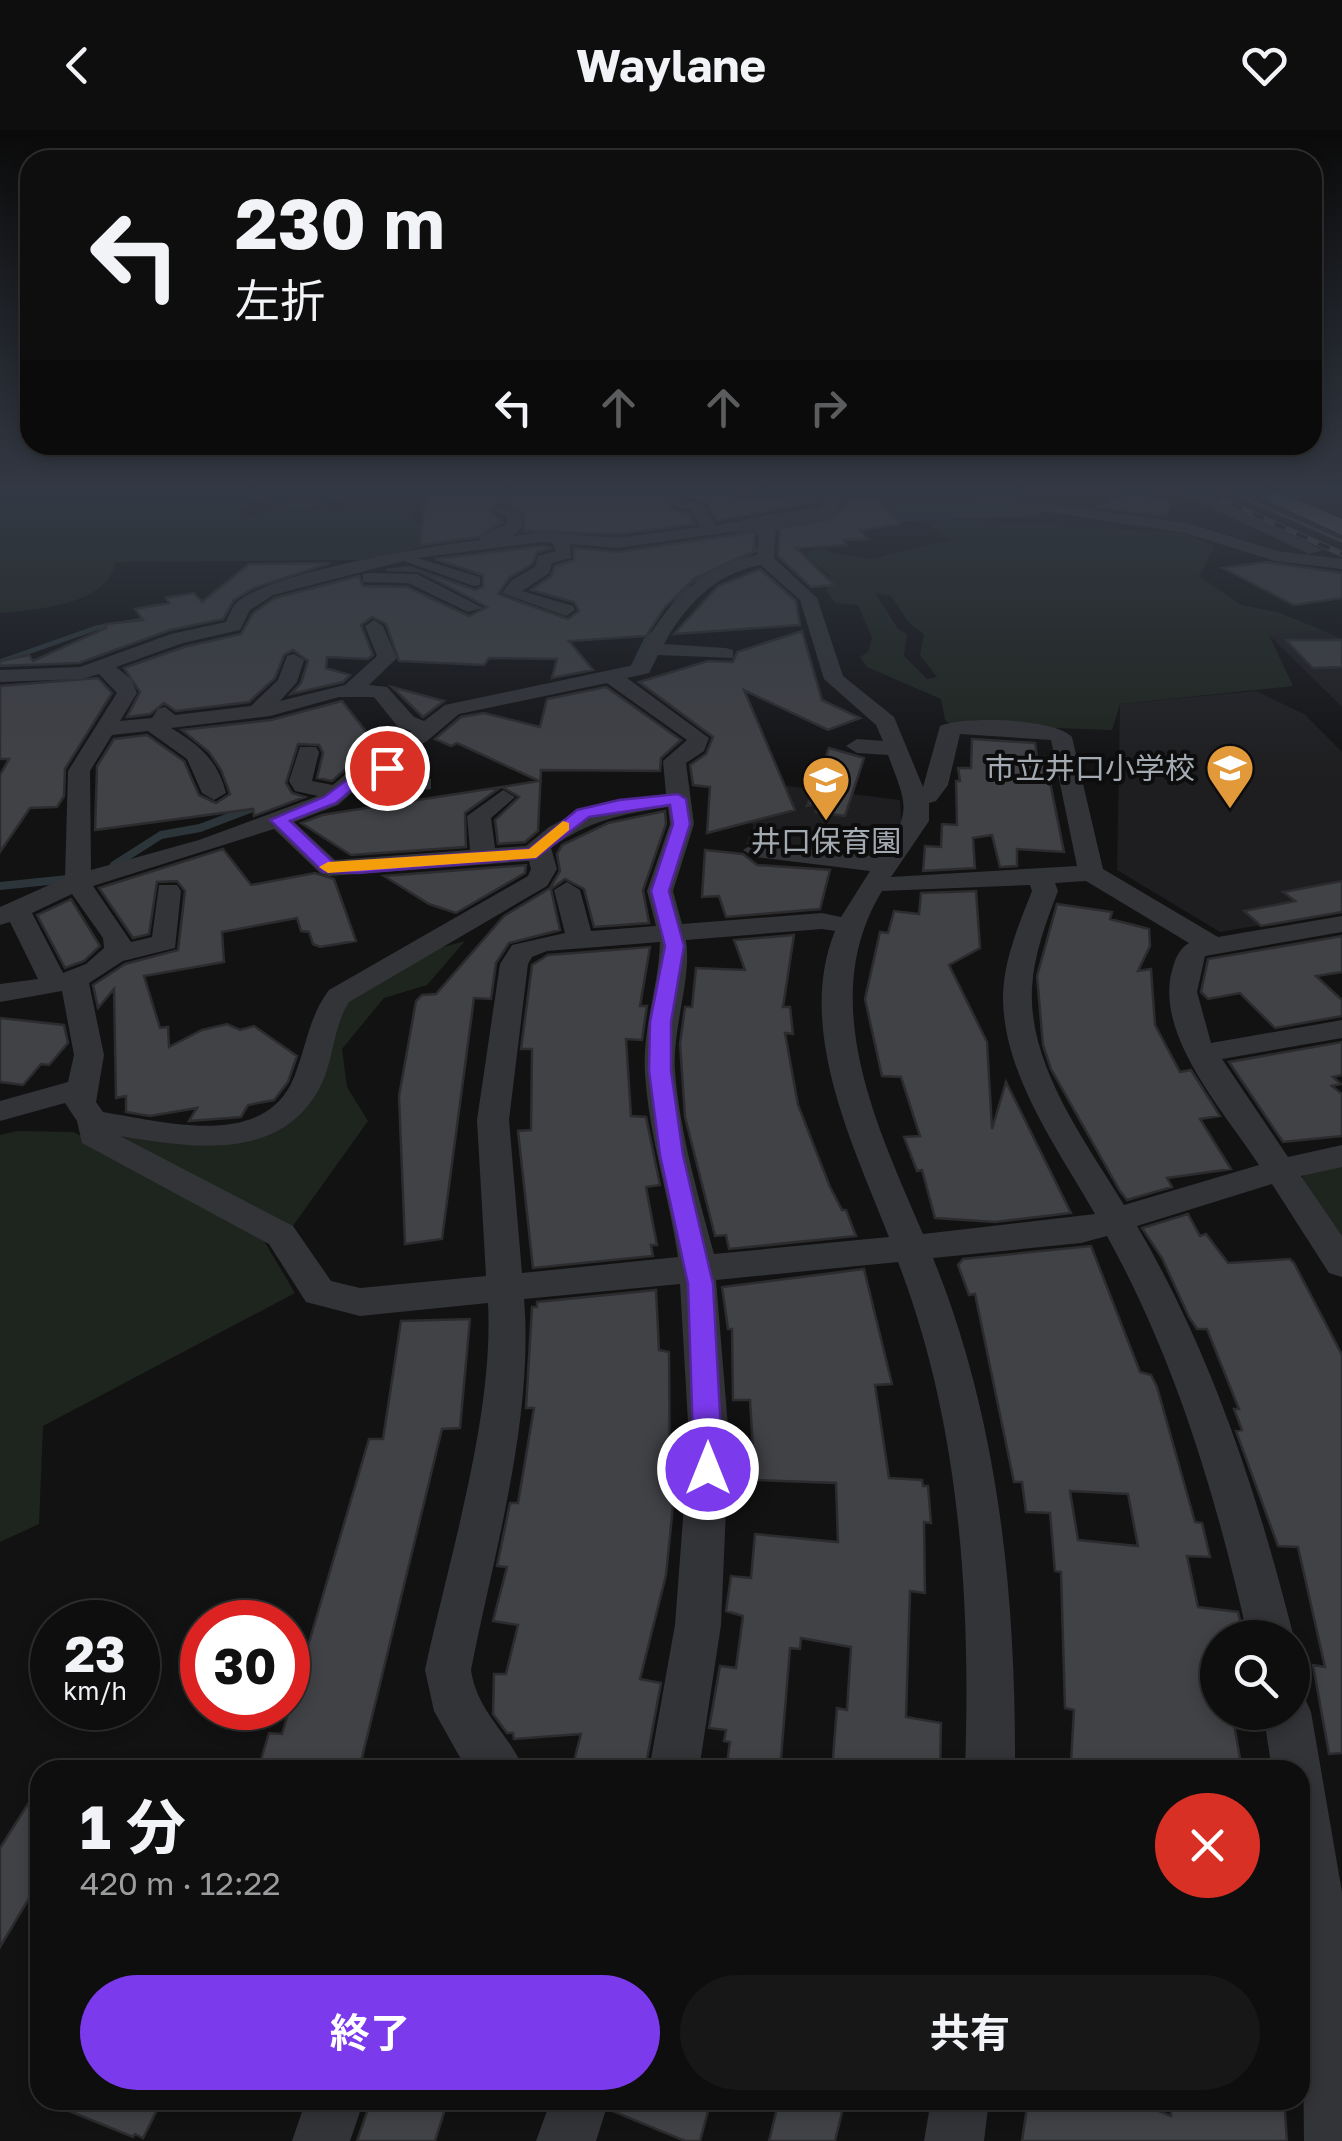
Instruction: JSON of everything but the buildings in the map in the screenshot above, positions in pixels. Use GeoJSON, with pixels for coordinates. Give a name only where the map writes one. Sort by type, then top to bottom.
{"type":"FeatureCollection","features":[{"type":"Feature","properties":{"kind":"street"},"geometry":{"type":"LineString","coordinates":[[0,676],[70,675],[188,636],[246,623],[242,607],[267,591],[282,588]]}},
{"type":"Feature","properties":{"kind":"street"},"geometry":{"type":"LineString","coordinates":[[431,588],[474,608]]}},
{"type":"Feature","properties":{"kind":"street"},"geometry":{"type":"LineString","coordinates":[[516,588],[512,594],[566,610]]}},
{"type":"Feature","properties":{"kind":"street"},"geometry":{"type":"LineString","coordinates":[[694,588],[650,649],[642,669],[446,711],[428,729],[385,752],[340,794],[278,820],[78,878],[8,913],[64,980],[89,1055],[87,1105],[93,1135],[280,1235],[310,1285],[327,1297],[360,1302],[1068,1233],[1118,1222],[1281,1170],[1342,1156]]}},
{"type":"Feature","properties":{"kind":"street"},"geometry":{"type":"LineString","coordinates":[[797,588],[808,598],[832,676],[882,716],[916,796],[919,816],[849,926],[840,957],[838,998],[844,1055],[858,1107],[912,1247],[948,1360],[976,1506],[988,1626],[990,1760]]}},
{"type":"Feature","properties":{"kind":"street"},"geometry":{"type":"LineString","coordinates":[[352,689],[386,658],[387,649],[374,626]]}},
{"type":"Feature","properties":{"kind":"street"},"geometry":{"type":"LineString","coordinates":[[188,636],[210,660]]}},
{"type":"Feature","properties":{"kind":"street"},"geometry":{"type":"LineString","coordinates":[[650,649],[726,654]]}},
{"type":"Feature","properties":{"kind":"street"},"geometry":{"type":"LineString","coordinates":[[258,711],[287,682],[294,660]]}},
{"type":"Feature","properties":{"kind":"street"},"geometry":{"type":"LineString","coordinates":[[103,667],[126,689],[79,771],[78,878],[103,925],[118,940],[116,954]]}},
{"type":"Feature","properties":{"kind":"street"},"geometry":{"type":"LineString","coordinates":[[612,677],[696,734],[696,746],[674,761],[682,824],[660,891],[672,933],[661,1022],[661,1097],[698,1268],[709,1439],[707,1529],[698,1625],[676,1760]]}},
{"type":"Feature","properties":{"kind":"street"},"geometry":{"type":"LineString","coordinates":[[103,730],[176,718],[258,711],[352,689],[380,691],[406,722],[428,729]]}},
{"type":"Feature","properties":{"kind":"street"},"geometry":{"type":"LineString","coordinates":[[180,696],[157,724],[158,730],[200,756],[211,770],[214,793]]}},
{"type":"Feature","properties":{"kind":"street"},"geometry":{"type":"LineString","coordinates":[[916,796],[928,796],[936,785],[948,732],[958,727],[1048,731],[1061,737],[1091,872]]}},
{"type":"Feature","properties":{"kind":"street"},"geometry":{"type":"LineString","coordinates":[[857,746],[898,750]]}},
{"type":"Feature","properties":{"kind":"street"},"geometry":{"type":"LineString","coordinates":[[308,752],[300,781],[303,786],[340,794]]}},
{"type":"Feature","properties":{"kind":"street"},"geometry":{"type":"LineString","coordinates":[[371,766],[398,770],[423,784]]}},
{"type":"Feature","properties":{"kind":"street"},"geometry":{"type":"LineString","coordinates":[[483,855],[479,816],[503,798]]}},
{"type":"Feature","properties":{"kind":"street"},"geometry":{"type":"LineString","coordinates":[[0,1111],[87,1105],[228,1134],[256,1132],[281,1122],[302,1096],[326,1014],[339,996],[538,881],[544,869],[536,853],[538,846],[583,814],[619,804],[678,799]]}},
{"type":"Feature","properties":{"kind":"street"},"geometry":{"type":"LineString","coordinates":[[278,820],[329,868],[536,853]]}},
{"type":"Feature","properties":{"kind":"street"},"geometry":{"type":"LineString","coordinates":[[755,850],[882,874],[903,886],[1091,872],[1214,946]]}},
{"type":"Feature","properties":{"kind":"street"},"geometry":{"type":"LineString","coordinates":[[1039,876],[1045,890],[1018,966],[1021,1033],[1049,1098],[1156,1294],[1209,1426],[1250,1552],[1267,1620]]}},
{"type":"Feature","properties":{"kind":"street"},"geometry":{"type":"LineString","coordinates":[[566,890],[580,939]]}},
{"type":"Feature","properties":{"kind":"street"},"geometry":{"type":"LineString","coordinates":[[0,993],[64,980],[116,954],[165,942],[168,891]]}},
{"type":"Feature","properties":{"kind":"street"},"geometry":{"type":"LineString","coordinates":[[492,1760],[462,1720],[449,1688],[448,1670],[498,1419],[508,1286],[494,1120],[511,973],[518,955],[528,947],[580,939],[822,922],[849,926]]}},
{"type":"Feature","properties":{"kind":"street"},"geometry":{"type":"LineString","coordinates":[[1342,924],[1194,950],[1182,985],[1185,1017],[1200,1054],[1342,1264]]}},
{"type":"Feature","properties":{"kind":"street"},"geometry":{"type":"LineString","coordinates":[[1200,1054],[1342,1029]]}},
{"type":"Feature","properties":{"kind":"street"},"geometry":{"type":"LineString","coordinates":[[1290,1730],[1295,1760]]}},
{"type":"Feature","properties":{"kind":"street"},"geometry":{"type":"LineString","coordinates":[[1310,1851],[1334,2141]]}},
{"type":"Feature","properties":{"kind":"street"},"geometry":{"type":"LineString","coordinates":[[321,2140],[332,2110]]}},
{"type":"Feature","properties":{"kind":"street"},"geometry":{"type":"LineString","coordinates":[[566,2141],[577,2110]]}},
{"type":"Feature","properties":{"kind":"street"},"geometry":{"type":"LineString","coordinates":[[954,2141],[959,2110]]}},
{"type":"Feature","properties":{"kind":"shaded area"},"geometry":{"type":"Polygon","coordinates":[[[0,588],[100,588],[50,607],[0,613],[0,588]]]}},
{"type":"Feature","properties":{"kind":"shaded area"},"geometry":{"type":"Polygon","coordinates":[[[827,588],[1216,588],[1241,605],[1277,612],[1322,630],[1269,635],[1293,686],[1120,704],[1112,730],[950,724],[945,720],[941,699],[867,667],[860,657],[868,652],[872,638],[858,605],[835,603],[827,588]],[[875,593],[898,629],[907,634],[904,656],[927,679],[937,677],[920,655],[924,634],[910,624],[891,596],[875,593]]]}},
{"type":"Feature","properties":{"kind":"shaded area"},"geometry":{"type":"Polygon","coordinates":[[[1322,630],[1342,639],[1342,707],[1268,634],[1322,630]]]}},
{"type":"Feature","properties":{"kind":"shaded area","name":"市立井口小学校"},"geometry":{"type":"Polygon","coordinates":[[[1256,691],[1304,714],[1342,752],[1342,911],[1220,932],[1117,870],[1120,704],[1256,691]]]}},
{"type":"Feature","properties":{"kind":"shaded area","name":"井口保育園"},"geometry":{"type":"Polygon","coordinates":[[[787,786],[900,800],[901,821],[874,858],[746,844],[754,825],[718,803],[787,786]]]}},
{"type":"Feature","properties":{"kind":"shaded area"},"geometry":{"type":"Polygon","coordinates":[[[465,941],[427,985],[384,998],[342,1049],[347,1087],[368,1121],[290,1230],[98,1130],[285,1126],[311,1100],[331,1014],[356,991],[429,951],[465,941]]]}},
{"type":"Feature","properties":{"kind":"shaded area"},"geometry":{"type":"Polygon","coordinates":[[[17,1131],[74,1132],[264,1241],[295,1293],[43,1426],[39,1524],[0,1542],[0,1135],[17,1131]]]}},
{"type":"Feature","properties":{"kind":"shaded area"},"geometry":{"type":"Polygon","coordinates":[[[1342,1164],[1342,1239],[1302,1178],[1305,1171],[1342,1164]]]}},
{"type":"Feature","properties":{"kind":"waterway"},"geometry":{"type":"LineString","coordinates":[[671,610],[686,588]]}},
{"type":"Feature","properties":{"kind":"waterway"},"geometry":{"type":"LineString","coordinates":[[0,662],[96,628],[156,618]]}},
{"type":"Feature","properties":{"kind":"waterway"},"geometry":{"type":"LineString","coordinates":[[632,669],[646,640],[659,628]]}},
{"type":"Feature","properties":{"kind":"waterway"},"geometry":{"type":"LineString","coordinates":[[114,865],[161,835],[200,828],[258,806]]}},
{"type":"Feature","properties":{"kind":"waterway"},"geometry":{"type":"LineString","coordinates":[[0,886],[68,879]]}},
{"type":"Feature","properties":{"kind":"slow traffic"},"geometry":{"type":"LineString","coordinates":[[328,867],[358,868],[536,853],[538,846],[563,826]]}},
{"type":"Feature","properties":{"kind":"place","name":"市立井口小学校"},"geometry":{"type":"Point","coordinates":[1230,810]}},
{"type":"Feature","properties":{"kind":"place","name":"井口保育園"},"geometry":{"type":"Point","coordinates":[826,822]}},
{"type":"Feature","properties":{"kind":"route"},"geometry":{"type":"LineString","coordinates":[[387,768],[371,766],[330,800],[278,820],[329,868],[358,868],[536,853],[538,846],[583,814],[619,804],[678,799],[682,824],[660,891],[674,946],[661,1022],[661,1097],[700,1284],[708,1469]]}}]}
